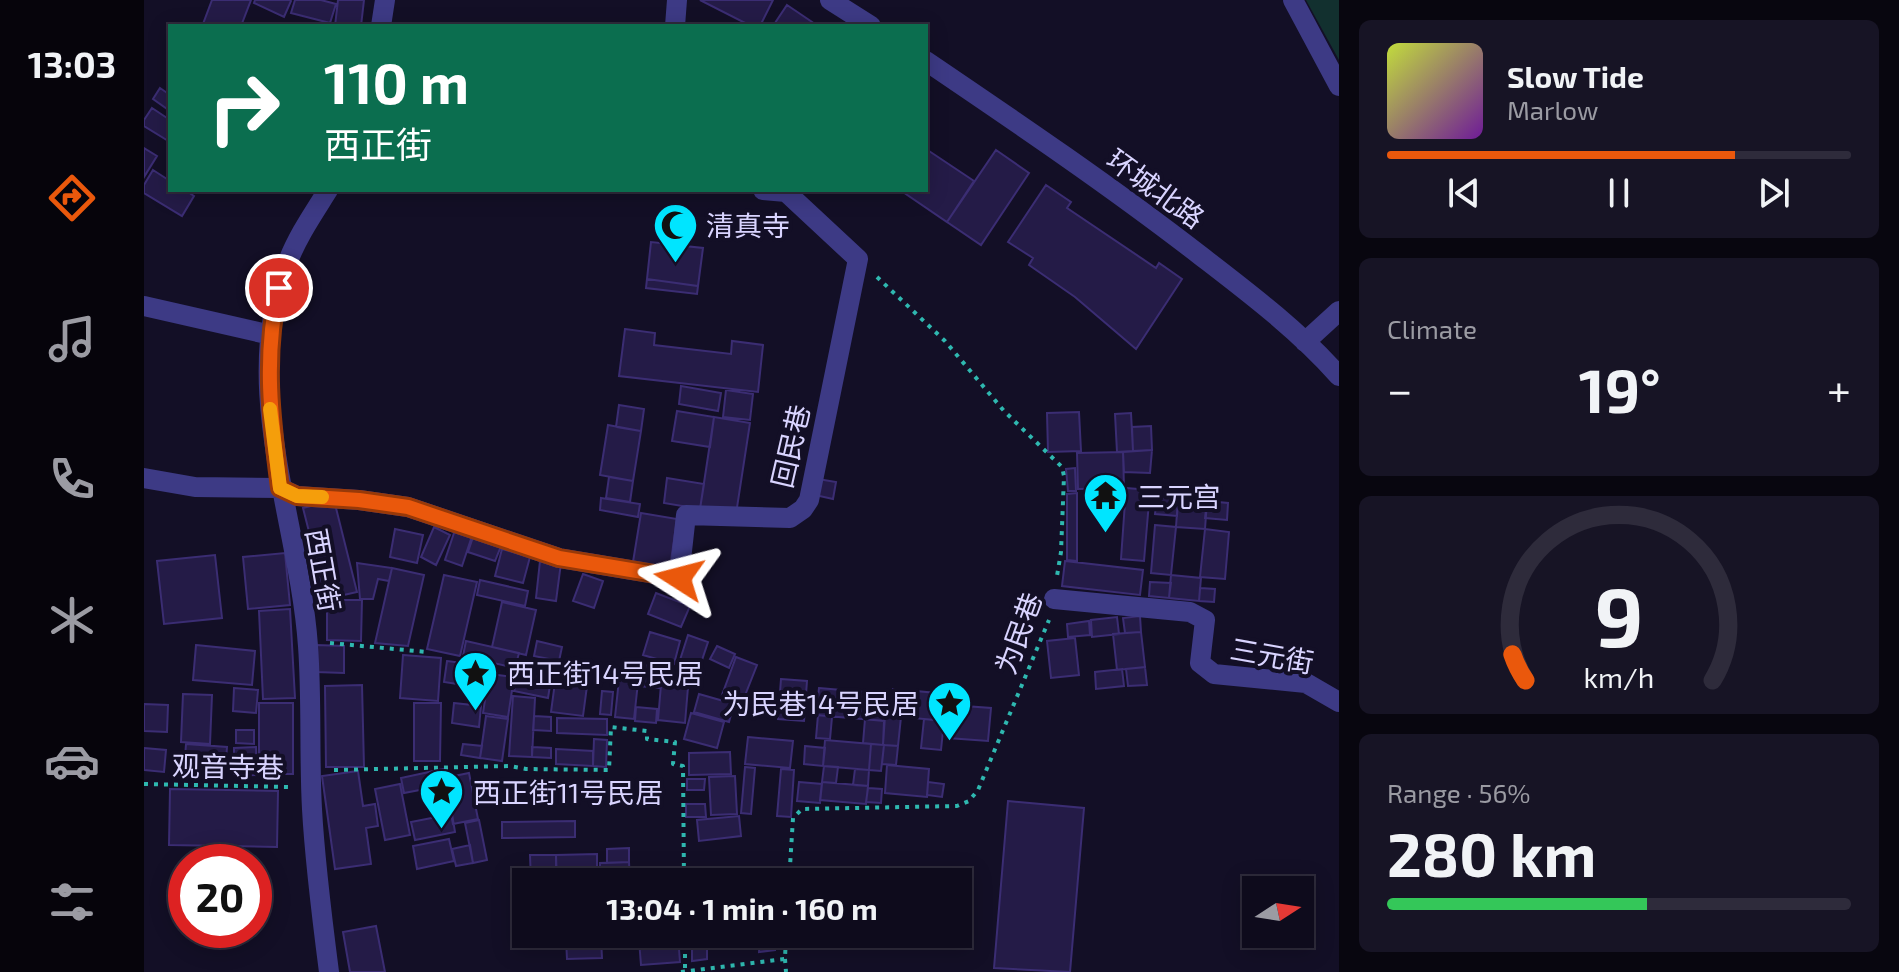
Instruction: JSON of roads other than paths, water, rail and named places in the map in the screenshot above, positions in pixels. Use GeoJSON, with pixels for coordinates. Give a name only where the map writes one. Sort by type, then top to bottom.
{"type":"FeatureCollection","features":[{"type":"Feature","properties":{"kind":"street"},"geometry":{"type":"LineString","coordinates":[[381,24],[385,0]]}},
{"type":"Feature","properties":{"kind":"street"},"geometry":{"type":"LineString","coordinates":[[675,24],[677,0]]}},
{"type":"Feature","properties":{"kind":"street"},"geometry":{"type":"LineString","coordinates":[[830,0],[868,24]]}},
{"type":"Feature","properties":{"kind":"street"},"geometry":{"type":"LineString","coordinates":[[1293,0],[1339,86]]}},
{"type":"Feature","properties":{"kind":"street","name":"环城北路"},"geometry":{"type":"LineString","coordinates":[[928,62],[1043,140],[1172,234],[1259,301],[1339,376]]}},
{"type":"Feature","properties":{"kind":"street","name":"西正街"},"geometry":{"type":"LineString","coordinates":[[327,192],[303,229],[286,265],[274,309],[269,399],[280,488],[299,578],[308,642],[316,867],[329,972]]}},
{"type":"Feature","properties":{"kind":"street","name":"回民巷"},"geometry":{"type":"LineString","coordinates":[[280,488],[297,496],[408,507],[559,558],[679,578],[686,515],[790,518],[803,509],[809,500],[858,259],[786,192]]}},
{"type":"Feature","properties":{"kind":"street"},"geometry":{"type":"LineString","coordinates":[[144,306],[271,335]]}},
{"type":"Feature","properties":{"kind":"street"},"geometry":{"type":"LineString","coordinates":[[1305,342],[1339,311]]}},
{"type":"Feature","properties":{"kind":"street"},"geometry":{"type":"LineString","coordinates":[[144,478],[195,487],[280,488]]}},
{"type":"Feature","properties":{"kind":"street","name":"三元街"},"geometry":{"type":"LineString","coordinates":[[1054,599],[1190,612],[1205,620],[1200,663],[1214,674],[1306,683],[1339,702]]}},
{"type":"Feature","properties":{"kind":"place","name":"清真寺"},"geometry":{"type":"Point","coordinates":[675,264]}},
{"type":"Feature","properties":{"kind":"place","name":"三元宫"},"geometry":{"type":"Point","coordinates":[1106,535]}},
{"type":"Feature","properties":{"kind":"place","name":"西正街14号民居"},"geometry":{"type":"Point","coordinates":[476,712]}},
{"type":"Feature","properties":{"kind":"place","name":"为民巷14号民居"},"geometry":{"type":"Point","coordinates":[950,742]}},
{"type":"Feature","properties":{"kind":"place","name":"西正街11号民居"},"geometry":{"type":"Point","coordinates":[442,831]}}]}
